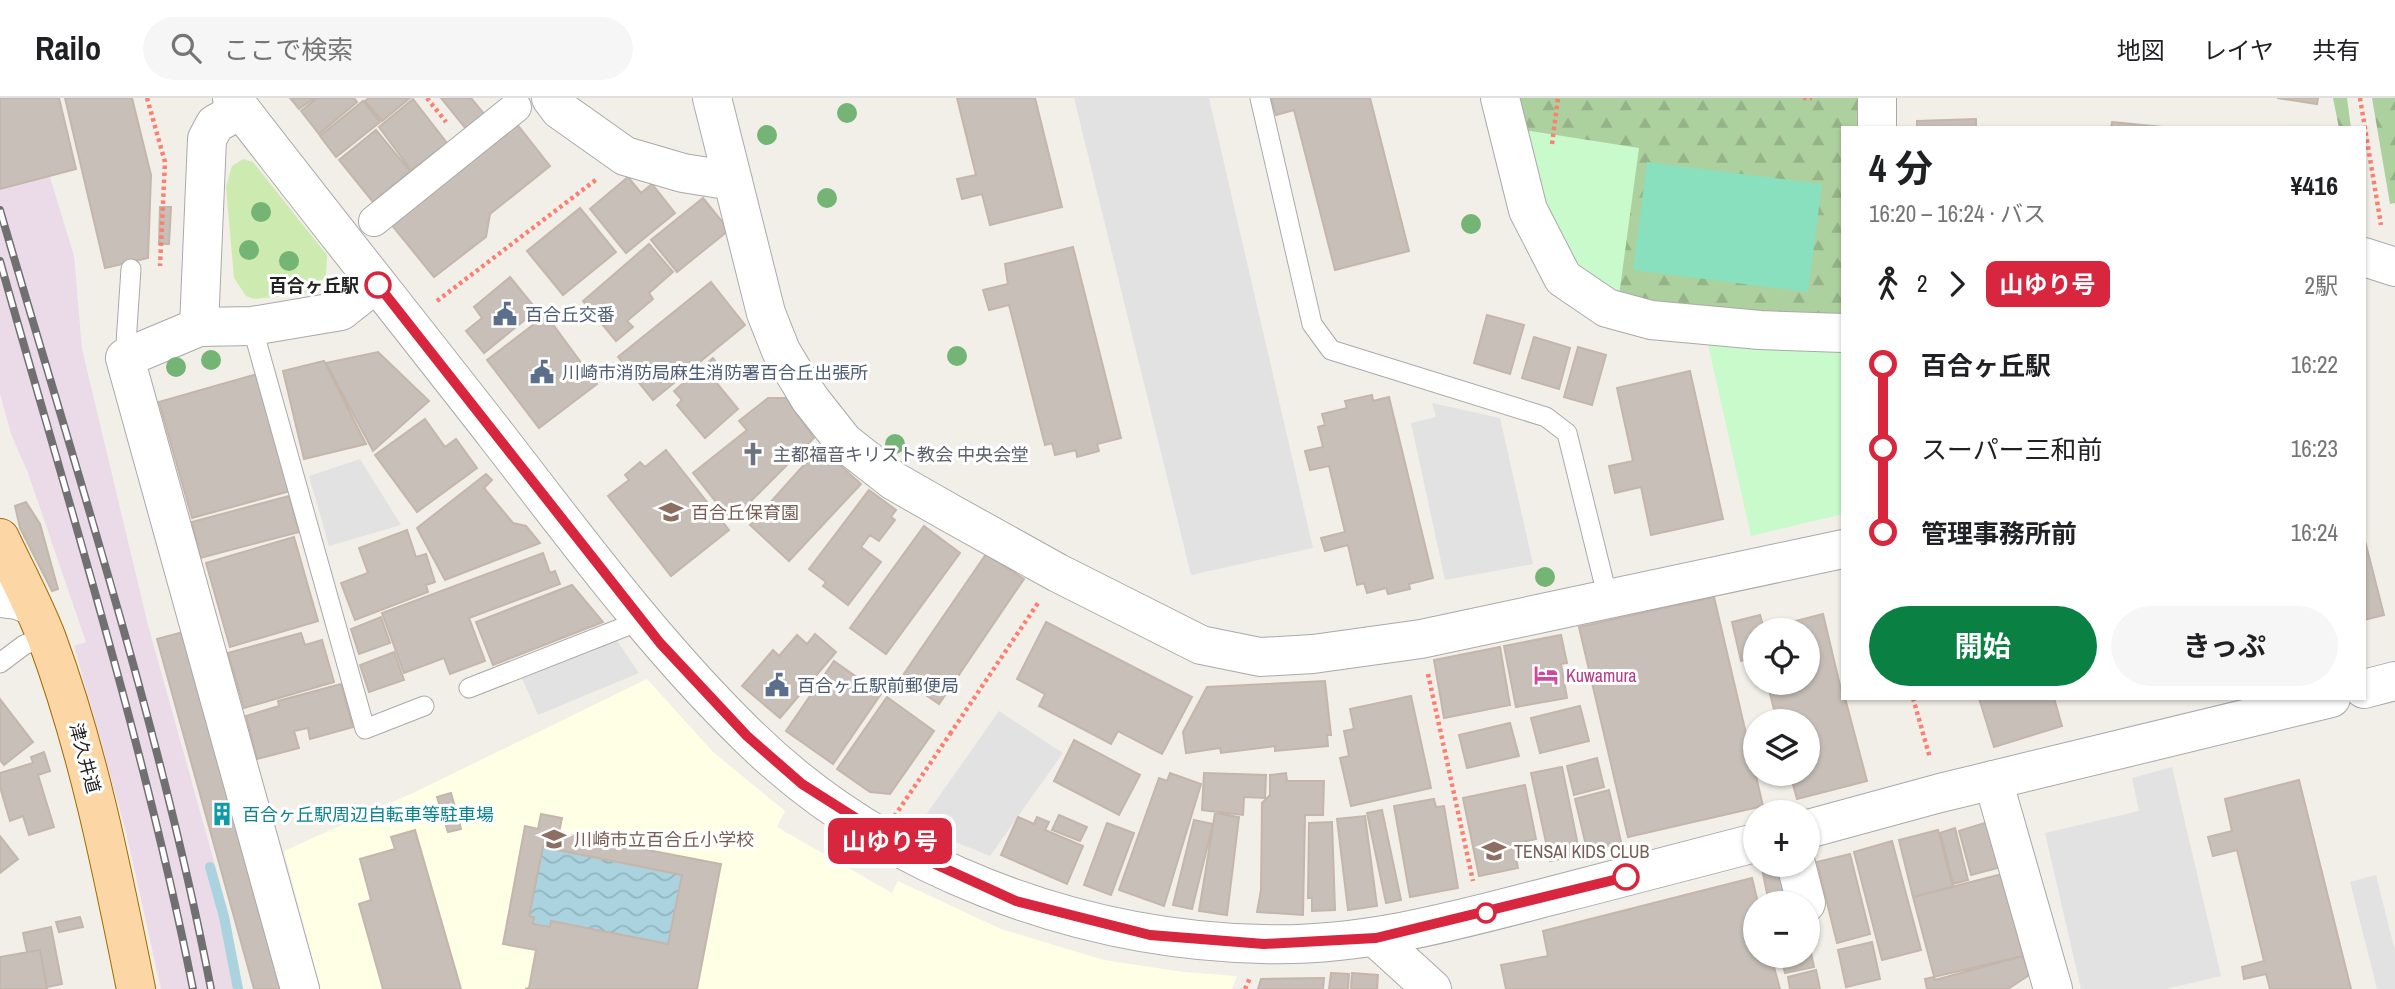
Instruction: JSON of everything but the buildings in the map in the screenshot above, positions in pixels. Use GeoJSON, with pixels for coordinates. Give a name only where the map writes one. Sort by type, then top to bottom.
{"type":"FeatureCollection","features":[{"type":"Feature","properties":{"kind":"main road","name":"津久井道"},"geometry":{"type":"LineString","coordinates":[[0,538],[26,613],[75,719],[103,822],[136,989]]}},
{"type":"Feature","properties":{"kind":"street"},"geometry":{"type":"LineString","coordinates":[[712,98],[765,313],[780,351],[810,399],[844,442],[894,481],[1070,579],[1201,645],[1261,657],[1313,654],[1421,639],[1841,549]]}},
{"type":"Feature","properties":{"kind":"street"},"geometry":{"type":"LineString","coordinates":[[1500,98],[1528,209],[1563,278],[1607,308],[1651,320],[1760,330],[1841,332]]}},
{"type":"Feature","properties":{"kind":"street"},"geometry":{"type":"LineString","coordinates":[[1877,98],[1877,126]]}},
{"type":"Feature","properties":{"kind":"street"},"geometry":{"type":"LineString","coordinates":[[374,221],[534,103],[560,110],[625,156],[674,171],[733,181]]}},
{"type":"Feature","properties":{"kind":"street"},"geometry":{"type":"LineString","coordinates":[[199,327],[207,139],[215,124],[236,104],[642,620],[747,736],[802,784],[911,853],[1016,901],[1150,935],[1264,944],[1376,938],[1482,914],[1743,846]]}},
{"type":"Feature","properties":{"kind":"street"},"geometry":{"type":"LineString","coordinates":[[2366,258],[2395,267]]}},
{"type":"Feature","properties":{"kind":"street"},"geometry":{"type":"LineString","coordinates":[[300,989],[125,358],[199,327],[252,326],[341,311],[376,283]]}},
{"type":"Feature","properties":{"kind":"street"},"geometry":{"type":"LineString","coordinates":[[2366,688],[2395,681]]}},
{"type":"Feature","properties":{"kind":"street"},"geometry":{"type":"LineString","coordinates":[[1820,826],[1940,793],[2323,700]]}},
{"type":"Feature","properties":{"kind":"street"},"geometry":{"type":"LineString","coordinates":[[1993,780],[2053,989]]}},
{"type":"Feature","properties":{"kind":"street"},"geometry":{"type":"LineString","coordinates":[[1376,938],[1432,989]]}},
{"type":"Feature","properties":{"kind":"lane"},"geometry":{"type":"LineString","coordinates":[[1260,98],[1312,324],[1331,350],[1546,417],[1567,433],[1608,599]]}},
{"type":"Feature","properties":{"kind":"lane"},"geometry":{"type":"LineString","coordinates":[[125,358],[131,269]]}},
{"type":"Feature","properties":{"kind":"lane"},"geometry":{"type":"LineString","coordinates":[[252,326],[365,729],[425,706]]}},
{"type":"Feature","properties":{"kind":"lane"},"geometry":{"type":"LineString","coordinates":[[0,663],[24,645],[26,613]]}},
{"type":"Feature","properties":{"kind":"lane"},"geometry":{"type":"LineString","coordinates":[[469,688],[642,620]]}},
{"type":"Feature","properties":{"kind":"path"},"geometry":{"type":"LineString","coordinates":[[147,98],[165,162],[160,272]]}},
{"type":"Feature","properties":{"kind":"path"},"geometry":{"type":"LineString","coordinates":[[1552,145],[1558,98]]}},
{"type":"Feature","properties":{"kind":"path"},"geometry":{"type":"LineString","coordinates":[[1803,98],[1812,98]]}},
{"type":"Feature","properties":{"kind":"path"},"geometry":{"type":"LineString","coordinates":[[2360,98],[2364,126]]}},
{"type":"Feature","properties":{"kind":"path"},"geometry":{"type":"LineString","coordinates":[[2366,138],[2377,211]]}},
{"type":"Feature","properties":{"kind":"path"},"geometry":{"type":"LineString","coordinates":[[436,302],[569,200]]}},
{"type":"Feature","properties":{"kind":"path"},"geometry":{"type":"LineString","coordinates":[[867,858],[1037,605]]}},
{"type":"Feature","properties":{"kind":"path"},"geometry":{"type":"LineString","coordinates":[[1421,639],[1459,826],[1482,914]]}},
{"type":"Feature","properties":{"kind":"path"},"geometry":{"type":"LineString","coordinates":[[1914,700],[1940,793]]}},
{"type":"Feature","properties":{"kind":"shaded area"},"geometry":{"type":"Polygon","coordinates":[[[0,98],[26,98],[74,256],[82,349],[148,625],[229,915],[242,989],[161,989],[126,832],[74,646],[86,642],[28,473],[11,434],[0,394],[0,98]]]}},
{"type":"Feature","properties":{"kind":"shaded area"},"geometry":{"type":"Polygon","coordinates":[[[1074,98],[1209,98],[1313,548],[1191,575],[1074,98]]]}},
{"type":"Feature","properties":{"kind":"shaded area"},"geometry":{"type":"Polygon","coordinates":[[[1432,403],[1500,418],[1533,564],[1445,580],[1411,423],[1436,417],[1432,403]]]}},
{"type":"Feature","properties":{"kind":"shaded area"},"geometry":{"type":"Polygon","coordinates":[[[360,459],[401,525],[329,546],[309,476],[360,459]]]}},
{"type":"Feature","properties":{"kind":"shaded area"},"geometry":{"type":"Polygon","coordinates":[[[616,639],[639,673],[538,715],[522,678],[616,639]]]}},
{"type":"Feature","properties":{"kind":"shaded area","name":"川崎市立百合丘小学校"},"geometry":{"type":"Polygon","coordinates":[[[647,679],[713,752],[785,811],[777,827],[892,893],[898,881],[1001,929],[1104,960],[1183,972],[1237,976],[1232,989],[321,989],[284,851],[415,792],[647,679]]]}},
{"type":"Feature","properties":{"kind":"shaded area"},"geometry":{"type":"Polygon","coordinates":[[[999,711],[1063,753],[990,856],[946,838],[921,822],[999,711]]]}},
{"type":"Feature","properties":{"kind":"shaded area"},"geometry":{"type":"Polygon","coordinates":[[[2172,767],[2221,976],[2166,989],[2081,989],[2045,833],[2139,811],[2132,778],[2172,767]]]}},
{"type":"Feature","properties":{"kind":"shaded area"},"geometry":{"type":"Polygon","coordinates":[[[2376,875],[2395,951],[2395,989],[2377,989],[2350,882],[2376,875]]]}},
{"type":"Feature","properties":{"kind":"green space"},"geometry":{"type":"Polygon","coordinates":[[[1515,98],[1862,98],[1862,126],[1841,126],[1841,315],[1680,309],[1619,296],[1575,265],[1515,98]]]}},
{"type":"Feature","properties":{"kind":"green space"},"geometry":{"type":"Polygon","coordinates":[[[2333,98],[2347,98],[2351,126],[2339,126],[2333,98]]]}},
{"type":"Feature","properties":{"kind":"green space"},"geometry":{"type":"Polygon","coordinates":[[[2372,98],[2395,98],[2395,203],[2390,204],[2372,98]]]}},
{"type":"Feature","properties":{"kind":"green space"},"geometry":{"type":"Polygon","coordinates":[[[1524,130],[1639,148],[1619,296],[1575,265],[1545,213],[1524,130]]]}},
{"type":"Feature","properties":{"kind":"green space"},"geometry":{"type":"Polygon","coordinates":[[[243,159],[253,162],[327,255],[326,276],[310,293],[254,299],[246,296],[234,278],[226,187],[232,166],[243,159]]]}},
{"type":"Feature","properties":{"kind":"green space"},"geometry":{"type":"Polygon","coordinates":[[[1647,162],[1822,184],[1808,292],[1633,270],[1647,162]]]}},
{"type":"Feature","properties":{"kind":"green space"},"geometry":{"type":"Polygon","coordinates":[[[1707,340],[1841,346],[1841,514],[1751,536],[1707,340]]]}},
{"type":"Feature","properties":{"kind":"water"},"geometry":{"type":"Polygon","coordinates":[[[543,847],[682,875],[668,944],[552,921],[550,927],[533,924],[534,917],[529,916],[543,847]]]}},
{"type":"Feature","properties":{"kind":"waterway"},"geometry":{"type":"LineString","coordinates":[[210,867],[224,917],[238,989]]}},
{"type":"Feature","properties":{"kind":"railway"},"geometry":{"type":"LineString","coordinates":[[0,210],[142,695],[211,989]]}},
{"type":"Feature","properties":{"kind":"railway"},"geometry":{"type":"LineString","coordinates":[[0,261],[128,714],[152,805],[193,989]]}},
{"type":"Feature","properties":{"kind":"bus line","name":"山ゆり号"},"geometry":{"type":"LineString","coordinates":[[378,285],[660,643],[747,736],[802,784],[911,853],[1016,901],[1150,935],[1264,944],[1376,938],[1626,877]]}},
{"type":"Feature","properties":{"kind":"place","name":"百合ヶ丘駅"},"geometry":{"type":"Point","coordinates":[378,285]}},
{"type":"Feature","properties":{"kind":"place","name":"百合丘交番"},"geometry":{"type":"Point","coordinates":[505,314]}},
{"type":"Feature","properties":{"kind":"place","name":"川崎市消防局麻生消防署百合丘出張所"},"geometry":{"type":"Point","coordinates":[542,372]}},
{"type":"Feature","properties":{"kind":"place","name":"主都福音キリスト教会 中央会堂"},"geometry":{"type":"Point","coordinates":[753,454]}},
{"type":"Feature","properties":{"kind":"place","name":"百合丘保育園"},"geometry":{"type":"Point","coordinates":[671,512]}},
{"type":"Feature","properties":{"kind":"place","name":"Kuwamura"},"geometry":{"type":"Point","coordinates":[1546,675]}},
{"type":"Feature","properties":{"kind":"place","name":"百合ヶ丘駅前郵便局"},"geometry":{"type":"Point","coordinates":[777,685]}},
{"type":"Feature","properties":{"kind":"place","name":"百合ヶ丘駅周辺自転車等駐車場"},"geometry":{"type":"Point","coordinates":[222,814]}},
{"type":"Feature","properties":{"kind":"place","name":"川崎市立百合丘小学校"},"geometry":{"type":"Point","coordinates":[554,839]}},
{"type":"Feature","properties":{"kind":"place","name":"TENSAI KIDS CLUB"},"geometry":{"type":"Point","coordinates":[1494,851]}}]}
